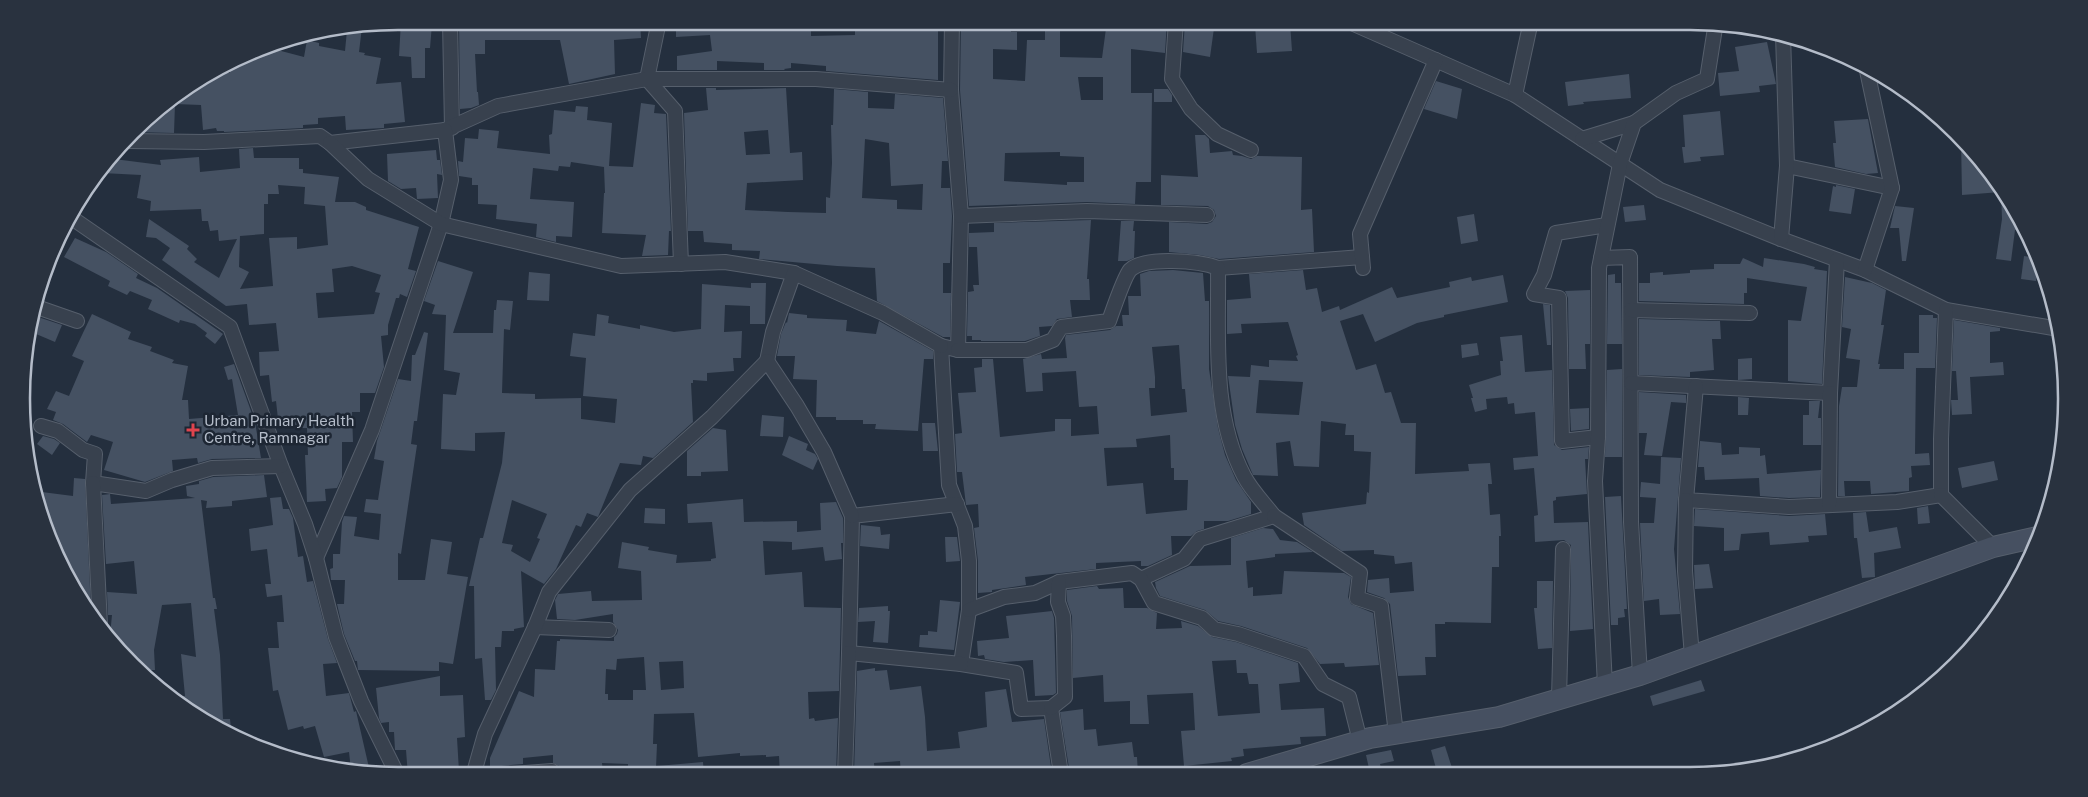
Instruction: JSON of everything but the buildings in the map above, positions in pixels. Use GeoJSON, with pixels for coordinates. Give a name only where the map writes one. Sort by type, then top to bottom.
{"type":"FeatureCollection","features":[{"type":"Feature","properties":{"kind":"main road"},"geometry":{"type":"LineString","coordinates":[[1271,767],[1360,741],[1500,717],[1604,686],[1640,675],[1993,547],[2031,538]]}},
{"type":"Feature","properties":{"kind":"street"},"geometry":{"type":"LineString","coordinates":[[316,558],[372,430],[441,224],[451,180],[449,129],[450,30]]}},
{"type":"Feature","properties":{"kind":"street"},"geometry":{"type":"LineString","coordinates":[[647,79],[657,30]]}},
{"type":"Feature","properties":{"kind":"street"},"geometry":{"type":"LineString","coordinates":[[952,30],[951,90],[961,216],[958,350]]}},
{"type":"Feature","properties":{"kind":"street"},"geometry":{"type":"LineString","coordinates":[[1175,30],[1172,79],[1191,109],[1217,134],[1252,150]]}},
{"type":"Feature","properties":{"kind":"street"},"geometry":{"type":"LineString","coordinates":[[1368,30],[1515,95],[1660,190],[1781,239],[1865,270],[1946,310],[2051,328]]}},
{"type":"Feature","properties":{"kind":"street"},"geometry":{"type":"LineString","coordinates":[[1515,95],[1529,30]]}},
{"type":"Feature","properties":{"kind":"street"},"geometry":{"type":"LineString","coordinates":[[1582,139],[1634,123],[1676,94],[1708,79],[1715,31]]}},
{"type":"Feature","properties":{"kind":"street"},"geometry":{"type":"LineString","coordinates":[[1781,239],[1787,166],[1783,43]]}},
{"type":"Feature","properties":{"kind":"street"},"geometry":{"type":"LineString","coordinates":[[135,141],[204,142],[320,136],[368,179],[441,224],[621,266],[725,262],[794,272],[883,313],[941,346],[958,350],[1027,350],[1053,340],[1060,327],[1109,321],[1129,271],[1142,263],[1208,264],[1218,268],[1362,263],[1360,234],[1436,60]]}},
{"type":"Feature","properties":{"kind":"street"},"geometry":{"type":"LineString","coordinates":[[1865,270],[1892,188],[1868,76]]}},
{"type":"Feature","properties":{"kind":"street"},"geometry":{"type":"LineString","coordinates":[[647,79],[675,111],[681,264]]}},
{"type":"Feature","properties":{"kind":"street"},"geometry":{"type":"LineString","coordinates":[[330,143],[449,129],[498,106],[647,79],[816,79],[951,90]]}},
{"type":"Feature","properties":{"kind":"street"},"geometry":{"type":"LineString","coordinates":[[1604,686],[1595,481],[1598,437],[1599,268],[1620,164],[1634,123]]}},
{"type":"Feature","properties":{"kind":"street"},"geometry":{"type":"LineString","coordinates":[[1787,166],[1892,188]]}},
{"type":"Feature","properties":{"kind":"street"},"geometry":{"type":"LineString","coordinates":[[961,216],[1087,211],[1208,215]]}},
{"type":"Feature","properties":{"kind":"street"},"geometry":{"type":"LineString","coordinates":[[76,221],[230,327],[281,466],[305,524],[316,558],[336,637],[361,701],[393,767]]}},
{"type":"Feature","properties":{"kind":"street"},"geometry":{"type":"LineString","coordinates":[[1598,437],[1562,441],[1559,298],[1534,294],[1544,275],[1556,233],[1607,225]]}},
{"type":"Feature","properties":{"kind":"street"},"geometry":{"type":"LineString","coordinates":[[1601,258],[1630,257],[1631,522],[1640,675]]}},
{"type":"Feature","properties":{"kind":"street"},"geometry":{"type":"LineString","coordinates":[[1829,504],[1830,393],[1837,260]]}},
{"type":"Feature","properties":{"kind":"street"},"geometry":{"type":"LineString","coordinates":[[1218,268],[1220,380],[1224,416],[1231,444],[1244,477],[1274,516],[1360,573],[1357,598],[1381,606],[1396,734]]}},
{"type":"Feature","properties":{"kind":"street"},"geometry":{"type":"LineString","coordinates":[[476,767],[486,734],[549,592],[630,490],[712,417],[767,361],[773,332],[794,272]]}},
{"type":"Feature","properties":{"kind":"street"},"geometry":{"type":"LineString","coordinates":[[42,309],[77,321]]}},
{"type":"Feature","properties":{"kind":"street"},"geometry":{"type":"LineString","coordinates":[[1631,310],[1750,313]]}},
{"type":"Feature","properties":{"kind":"street"},"geometry":{"type":"LineString","coordinates":[[1946,310],[1941,439],[1942,495],[1993,547]]}},
{"type":"Feature","properties":{"kind":"street"},"geometry":{"type":"LineString","coordinates":[[941,346],[949,486],[965,526],[969,561],[969,610],[961,664]]}},
{"type":"Feature","properties":{"kind":"street"},"geometry":{"type":"LineString","coordinates":[[767,361],[797,406],[824,452],[852,516],[845,767]]}},
{"type":"Feature","properties":{"kind":"street"},"geometry":{"type":"LineString","coordinates":[[1631,383],[1830,393]]}},
{"type":"Feature","properties":{"kind":"street"},"geometry":{"type":"LineString","coordinates":[[1692,656],[1685,571],[1686,500],[1696,386]]}},
{"type":"Feature","properties":{"kind":"street"},"geometry":{"type":"LineString","coordinates":[[41,426],[58,431],[83,450],[95,454],[93,483],[99,614]]}},
{"type":"Feature","properties":{"kind":"street"},"geometry":{"type":"LineString","coordinates":[[93,483],[146,491],[172,480],[212,468],[281,466]]}},
{"type":"Feature","properties":{"kind":"street"},"geometry":{"type":"LineString","coordinates":[[1686,500],[1789,507],[1897,502],[1942,495]]}},
{"type":"Feature","properties":{"kind":"street"},"geometry":{"type":"LineString","coordinates":[[852,516],[957,504]]}},
{"type":"Feature","properties":{"kind":"street"},"geometry":{"type":"LineString","coordinates":[[1141,579],[1184,559],[1200,539],[1274,516]]}},
{"type":"Feature","properties":{"kind":"street"},"geometry":{"type":"LineString","coordinates":[[1559,698],[1562,549]]}},
{"type":"Feature","properties":{"kind":"street"},"geometry":{"type":"LineString","coordinates":[[969,610],[1004,597],[1035,592],[1059,582],[1132,573],[1141,579],[1154,603],[1202,618],[1214,629],[1238,634],[1304,656],[1323,684],[1349,696],[1360,741]]}},
{"type":"Feature","properties":{"kind":"street"},"geometry":{"type":"LineString","coordinates":[[849,654],[961,664],[1016,673],[1021,710],[1051,708],[1065,697],[1063,616],[1058,602],[1059,582]]}},
{"type":"Feature","properties":{"kind":"street"},"geometry":{"type":"LineString","coordinates":[[535,627],[609,630]]}},
{"type":"Feature","properties":{"kind":"street"},"geometry":{"type":"LineString","coordinates":[[1051,708],[1060,767]]}},
{"type":"Feature","properties":{"kind":"place","name":"Urban Primary Health Centre, Ramnagar"},"geometry":{"type":"Point","coordinates":[193,430]}}]}
